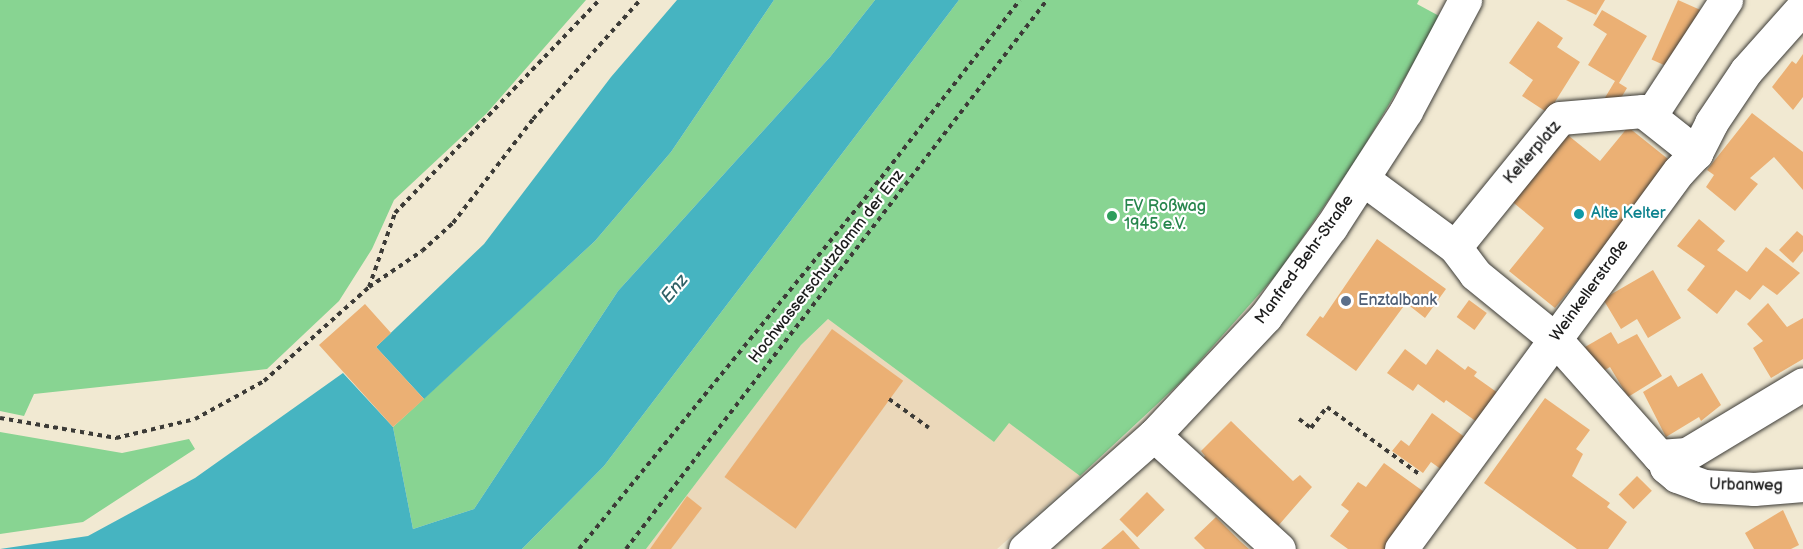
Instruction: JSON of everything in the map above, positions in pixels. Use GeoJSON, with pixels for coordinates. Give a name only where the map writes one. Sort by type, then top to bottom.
{"type":"FeatureCollection","features":[{"type":"Feature","properties":{"kind":"street","name":"Manfred-Behr-Straße"},"geometry":{"type":"LineString","coordinates":[[1044,543],[1154,435],[1266,316],[1363,180],[1406,111],[1465,0]]}},
{"type":"Feature","properties":{"kind":"street"},"geometry":{"type":"LineString","coordinates":[[1696,153],[1650,116],[1726,0]]}},
{"type":"Feature","properties":{"kind":"street","name":"Weinkellerstraße"},"geometry":{"type":"LineString","coordinates":[[1401,549],[1679,171],[1696,153],[1734,88],[1803,7]]}},
{"type":"Feature","properties":{"kind":"street","name":"Kelterplatz"},"geometry":{"type":"LineString","coordinates":[[1455,247],[1560,118],[1643,111],[1650,116]]}},
{"type":"Feature","properties":{"kind":"street"},"geometry":{"type":"LineString","coordinates":[[1363,180],[1455,247],[1475,274],[1555,339],[1651,451],[1667,458],[1687,454],[1803,384]]}},
{"type":"Feature","properties":{"kind":"street"},"geometry":{"type":"LineString","coordinates":[[1154,435],[1279,549]]}},
{"type":"Feature","properties":{"kind":"street","name":"Urbanweg"},"geometry":{"type":"LineString","coordinates":[[1667,458],[1666,467],[1677,476],[1704,486],[1754,489],[1803,485]]}},
{"type":"Feature","properties":{"kind":"path"},"geometry":{"type":"LineString","coordinates":[[369,287],[395,213],[599,0]]}},
{"type":"Feature","properties":{"kind":"path"},"geometry":{"type":"LineString","coordinates":[[0,418],[116,438],[195,419],[264,381],[369,287],[422,251],[453,223],[533,119],[640,0]]}},
{"type":"Feature","properties":{"kind":"path"},"geometry":{"type":"LineString","coordinates":[[579,549],[859,206],[1020,0]]}},
{"type":"Feature","properties":{"kind":"path","name":"Hochwasserschutzdamm der Enz"},"geometry":{"type":"LineString","coordinates":[[626,549],[1047,0]]}},
{"type":"Feature","properties":{"kind":"path"},"geometry":{"type":"LineString","coordinates":[[889,399],[929,428]]}},
{"type":"Feature","properties":{"kind":"path"},"geometry":{"type":"LineString","coordinates":[[1299,419],[1311,428],[1327,407],[1413,470]]}},
{"type":"Feature","properties":{"kind":"shaded area"},"geometry":{"type":"Polygon","coordinates":[[[828,319],[994,442],[1008,422],[1080,476],[997,549],[646,549],[801,345],[828,319]]]}},
{"type":"Feature","properties":{"kind":"green space"},"geometry":{"type":"Polygon","coordinates":[[[0,0],[586,0],[486,114],[394,200],[372,249],[339,301],[267,369],[34,394],[24,416],[0,411],[0,0]]]}},
{"type":"Feature","properties":{"kind":"green space"},"geometry":{"type":"Polygon","coordinates":[[[774,0],[875,0],[830,57],[618,291],[474,509],[413,529],[393,427],[595,241],[671,152],[774,0]]]}},
{"type":"Feature","properties":{"kind":"green space","name":"FV Roßwag 1945 e.V."},"geometry":{"type":"Polygon","coordinates":[[[959,0],[1419,0],[1417,4],[1441,17],[1356,160],[1278,273],[1183,380],[1080,476],[1009,423],[994,442],[828,319],[801,345],[646,549],[522,549],[604,466],[959,0]]]}},
{"type":"Feature","properties":{"kind":"green space"},"geometry":{"type":"Polygon","coordinates":[[[0,432],[122,453],[189,439],[195,449],[83,522],[0,534],[0,432]]]}},
{"type":"Feature","properties":{"kind":"water"},"geometry":{"type":"Polygon","coordinates":[[[677,0],[774,0],[671,152],[595,241],[424,399],[376,347],[484,244],[611,77],[677,0]]]}},
{"type":"Feature","properties":{"kind":"water","name":"Enz"},"geometry":{"type":"Polygon","coordinates":[[[875,0],[959,0],[604,466],[522,549],[0,549],[88,536],[195,478],[343,373],[393,427],[413,529],[474,509],[618,291],[830,57],[875,0]]]}},
{"type":"Feature","properties":{"kind":"building"},"geometry":{"type":"Polygon","coordinates":[[[1566,0],[1605,0],[1596,15],[1566,0]]]}},
{"type":"Feature","properties":{"kind":"building"},"geometry":{"type":"Polygon","coordinates":[[[1678,0],[1700,10],[1673,69],[1652,59],[1678,0]]]}},
{"type":"Feature","properties":{"kind":"building"},"geometry":{"type":"Polygon","coordinates":[[[1602,10],[1647,36],[1619,83],[1627,88],[1615,108],[1603,101],[1615,81],[1588,65],[1607,34],[1593,25],[1602,10]]]}},
{"type":"Feature","properties":{"kind":"building"},"geometry":{"type":"Polygon","coordinates":[[[1538,21],[1563,38],[1557,47],[1580,62],[1548,113],[1522,96],[1533,80],[1509,63],[1538,21]]]}},
{"type":"Feature","properties":{"kind":"building"},"geometry":{"type":"Polygon","coordinates":[[[1803,54],[1803,97],[1793,110],[1772,87],[1792,61],[1796,64],[1803,54]]]}},
{"type":"Feature","properties":{"kind":"building"},"geometry":{"type":"Polygon","coordinates":[[[1752,113],[1803,152],[1803,190],[1774,157],[1750,178],[1758,184],[1735,211],[1706,187],[1714,175],[1707,170],[1752,113]]]}},
{"type":"Feature","properties":{"kind":"building","name":"Alte Kelter"},"geometry":{"type":"Polygon","coordinates":[[[1628,127],[1673,163],[1555,308],[1509,271],[1544,228],[1509,199],[1564,132],[1600,161],[1628,127]]]}},
{"type":"Feature","properties":{"kind":"building"},"geometry":{"type":"Polygon","coordinates":[[[1699,219],[1725,241],[1717,250],[1747,272],[1766,247],[1800,273],[1777,295],[1763,285],[1750,300],[1736,290],[1717,314],[1687,290],[1705,266],[1677,246],[1699,219]]]}},
{"type":"Feature","properties":{"kind":"building"},"geometry":{"type":"Polygon","coordinates":[[[1797,231],[1803,236],[1803,251],[1793,263],[1779,250],[1797,231]]]}},
{"type":"Feature","properties":{"kind":"building"},"geometry":{"type":"Polygon","coordinates":[[[1377,239],[1446,289],[1425,318],[1406,303],[1356,371],[1306,335],[1320,316],[1323,318],[1377,239]]]}},
{"type":"Feature","properties":{"kind":"building"},"geometry":{"type":"Polygon","coordinates":[[[1653,270],[1681,318],[1648,338],[1637,319],[1621,329],[1603,299],[1653,270]]]}},
{"type":"Feature","properties":{"kind":"building"},"geometry":{"type":"Polygon","coordinates":[[[1469,300],[1487,313],[1474,330],[1457,317],[1469,300]]]}},
{"type":"Feature","properties":{"kind":"building"},"geometry":{"type":"Polygon","coordinates":[[[1768,303],[1787,327],[1803,318],[1803,359],[1771,378],[1753,348],[1763,341],[1747,324],[1768,303]]]}},
{"type":"Feature","properties":{"kind":"building"},"geometry":{"type":"Polygon","coordinates":[[[365,304],[391,333],[376,347],[424,399],[393,427],[319,345],[365,304]]]}},
{"type":"Feature","properties":{"kind":"building"},"geometry":{"type":"Polygon","coordinates":[[[832,329],[903,381],[796,529],[724,477],[832,329]]]}},
{"type":"Feature","properties":{"kind":"building"},"geometry":{"type":"Polygon","coordinates":[[[1611,332],[1618,344],[1637,334],[1662,376],[1628,397],[1610,367],[1600,373],[1585,347],[1611,332]]]}},
{"type":"Feature","properties":{"kind":"building"},"geometry":{"type":"Polygon","coordinates":[[[1405,349],[1426,365],[1437,349],[1465,370],[1468,366],[1477,372],[1474,376],[1498,393],[1477,422],[1446,400],[1444,403],[1418,384],[1413,391],[1387,373],[1405,349]]]}},
{"type":"Feature","properties":{"kind":"building"},"geometry":{"type":"Polygon","coordinates":[[[1702,373],[1721,405],[1701,421],[1699,417],[1666,437],[1643,392],[1671,375],[1678,387],[1702,373]]]}},
{"type":"Feature","properties":{"kind":"building"},"geometry":{"type":"Polygon","coordinates":[[[1545,398],[1590,430],[1576,449],[1583,454],[1572,476],[1610,503],[1607,507],[1627,522],[1608,549],[1577,549],[1484,483],[1545,398]]]}},
{"type":"Feature","properties":{"kind":"building"},"geometry":{"type":"Polygon","coordinates":[[[1432,413],[1466,438],[1442,470],[1431,462],[1423,473],[1392,451],[1401,440],[1409,446],[1432,413]]]}},
{"type":"Feature","properties":{"kind":"building"},"geometry":{"type":"Polygon","coordinates":[[[1231,421],[1293,481],[1300,475],[1312,487],[1278,526],[1227,477],[1218,487],[1196,466],[1205,456],[1201,451],[1231,421]]]}},
{"type":"Feature","properties":{"kind":"building"},"geometry":{"type":"Polygon","coordinates":[[[1384,463],[1427,494],[1387,549],[1348,549],[1330,536],[1349,511],[1341,505],[1358,482],[1366,487],[1384,463]]]}},
{"type":"Feature","properties":{"kind":"building"},"geometry":{"type":"Polygon","coordinates":[[[1637,476],[1652,491],[1633,509],[1619,494],[1637,476]]]}},
{"type":"Feature","properties":{"kind":"building"},"geometry":{"type":"Polygon","coordinates":[[[1147,492],[1165,510],[1137,537],[1119,520],[1147,492]]]}},
{"type":"Feature","properties":{"kind":"building"},"geometry":{"type":"Polygon","coordinates":[[[687,496],[702,508],[671,549],[650,549],[687,496]]]}},
{"type":"Feature","properties":{"kind":"building"},"geometry":{"type":"Polygon","coordinates":[[[1783,510],[1799,545],[1791,549],[1754,549],[1745,533],[1783,510]]]}},
{"type":"Feature","properties":{"kind":"building"},"geometry":{"type":"Polygon","coordinates":[[[1216,517],[1249,549],[1205,549],[1194,538],[1216,517]]]}},
{"type":"Feature","properties":{"kind":"building"},"geometry":{"type":"Polygon","coordinates":[[[1123,530],[1140,549],[1101,549],[1123,530]]]}},
{"type":"Feature","properties":{"kind":"place","name":"Alte Kelter"},"geometry":{"type":"Point","coordinates":[1579,214]}},
{"type":"Feature","properties":{"kind":"place","name":"FV Roßwag 1945 e.V."},"geometry":{"type":"Point","coordinates":[1112,216]}},
{"type":"Feature","properties":{"kind":"place","name":"Enztalbank"},"geometry":{"type":"Point","coordinates":[1346,301]}}]}
